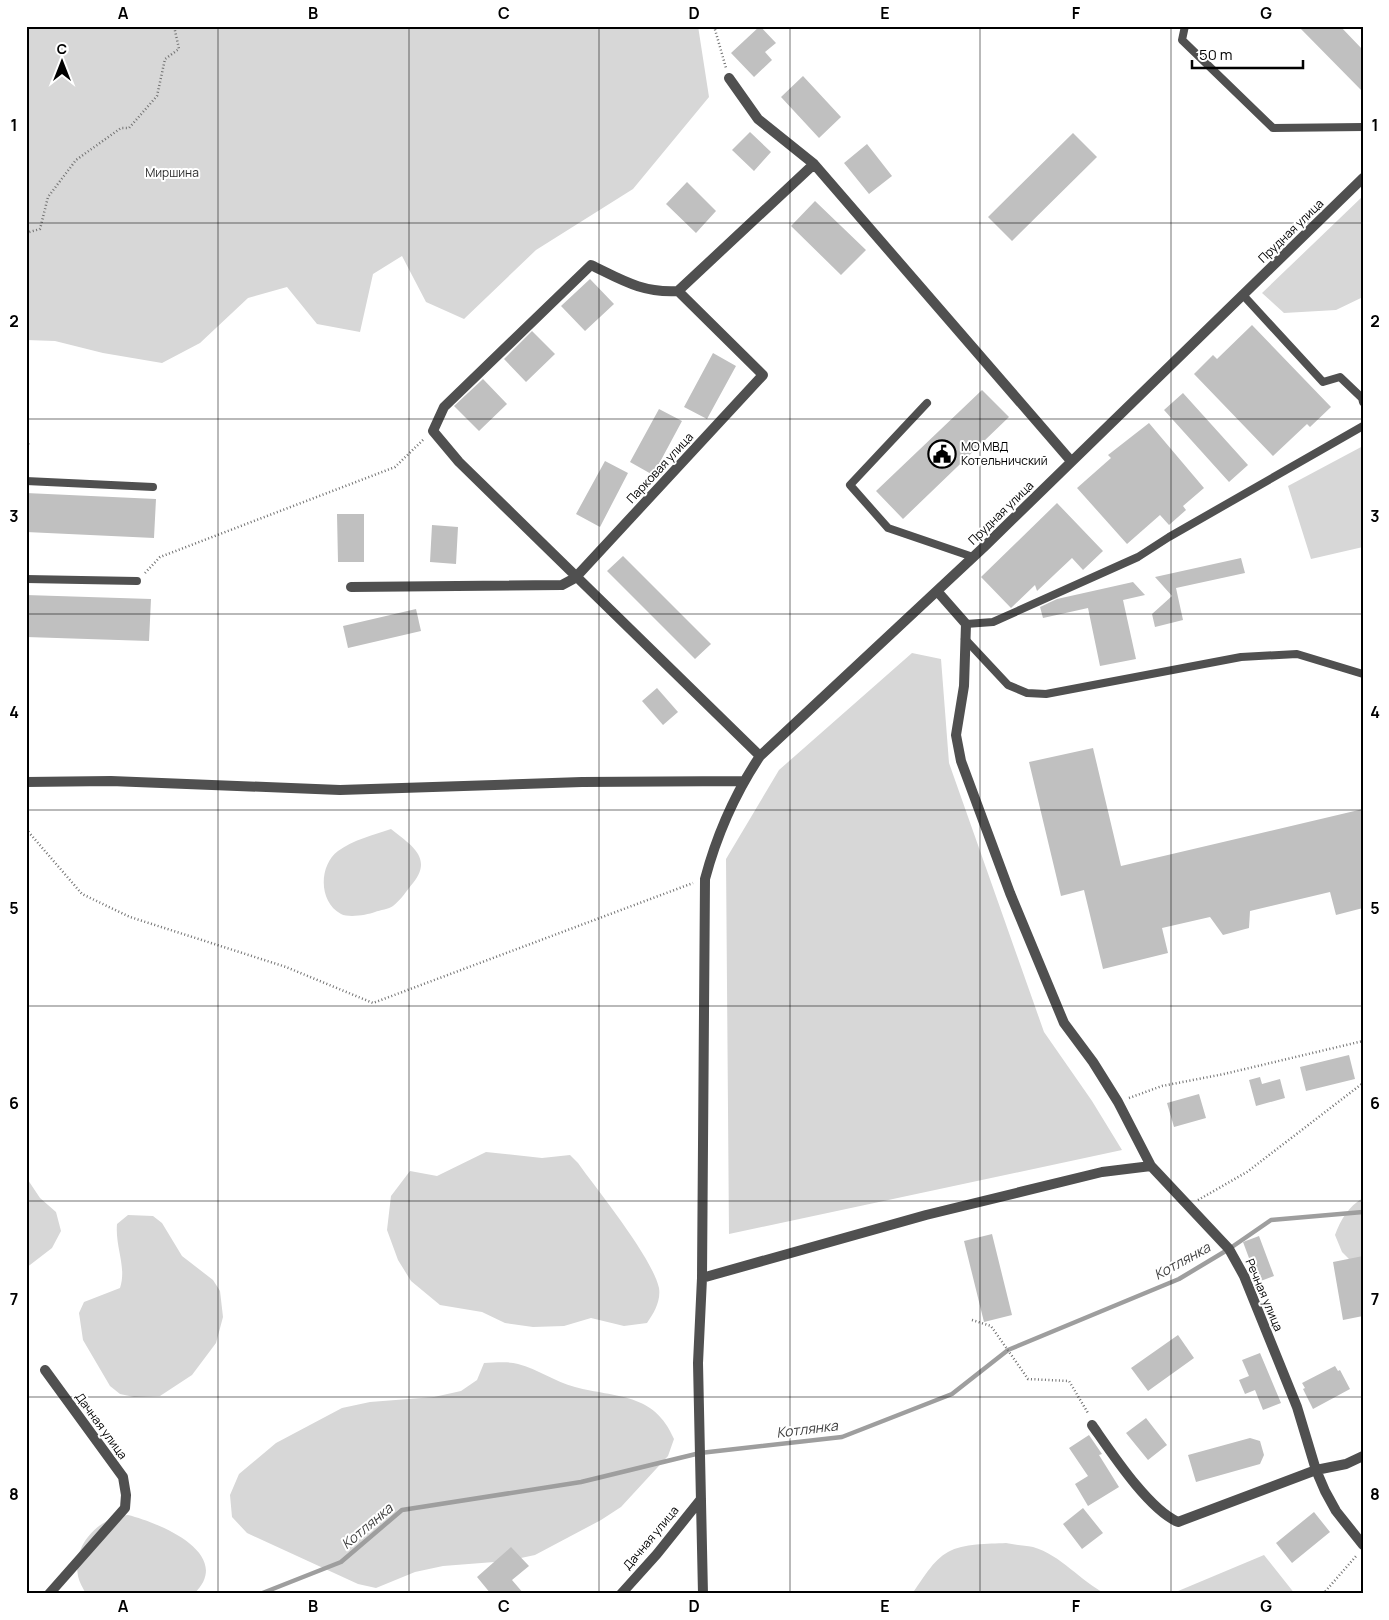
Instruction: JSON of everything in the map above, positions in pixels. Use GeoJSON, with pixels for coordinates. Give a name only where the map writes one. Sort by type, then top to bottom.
{"type":"FeatureCollection","features":[{"type":"Feature","properties":{"kind":"street"},"geometry":{"type":"LineString","coordinates":[[729,78],[758,119],[814,164],[1071,461]]}},
{"type":"Feature","properties":{"kind":"street"},"geometry":{"type":"LineString","coordinates":[[760,756],[575,578],[459,462],[433,431],[444,407],[590,265],[629,283],[656,292],[678,291],[814,164]]}},
{"type":"Feature","properties":{"kind":"street","name":"Прудная улица"},"geometry":{"type":"LineString","coordinates":[[703,1594],[698,1363],[702,1278],[705,878],[715,842],[742,782],[760,756],[973,558],[1363,178]]}},
{"type":"Feature","properties":{"kind":"street","name":"Парковая улица"},"geometry":{"type":"LineString","coordinates":[[575,578],[763,375],[678,291]]}},
{"type":"Feature","properties":{"kind":"street"},"geometry":{"type":"LineString","coordinates":[[350,587],[562,585],[575,578]]}},
{"type":"Feature","properties":{"kind":"street"},"geometry":{"type":"LineString","coordinates":[[937,591],[966,624]]}},
{"type":"Feature","properties":{"kind":"street","name":"Речная улица"},"geometry":{"type":"LineString","coordinates":[[966,624],[964,686],[956,734],[961,761],[1010,893],[1064,1023],[1094,1062],[1118,1102],[1151,1166],[1190,1205],[1229,1249],[1244,1276],[1297,1407],[1316,1470],[1330,1502],[1363,1545]]}},
{"type":"Feature","properties":{"kind":"street"},"geometry":{"type":"LineString","coordinates":[[26,782],[111,781],[340,790],[582,782],[742,782]]}},
{"type":"Feature","properties":{"kind":"street"},"geometry":{"type":"LineString","coordinates":[[702,1278],[926,1215],[1102,1172],[1151,1166]]}},
{"type":"Feature","properties":{"kind":"street","name":"Дачная улица"},"geometry":{"type":"LineString","coordinates":[[45,1370],[123,1477],[126,1495],[125,1508],[49,1594]]}},
{"type":"Feature","properties":{"kind":"street"},"geometry":{"type":"LineString","coordinates":[[1092,1424],[1118,1462],[1163,1514],[1178,1522],[1316,1470],[1346,1464],[1363,1456]]}},
{"type":"Feature","properties":{"kind":"street","name":"Дачная улица"},"geometry":{"type":"LineString","coordinates":[[621,1594],[657,1554],[700,1499]]}},
{"type":"Feature","properties":{"kind":"lane"},"geometry":{"type":"LineString","coordinates":[[1185,26],[1182,40],[1273,128],[1363,127]]}},
{"type":"Feature","properties":{"kind":"lane"},"geometry":{"type":"LineString","coordinates":[[1243,295],[1323,382],[1340,377],[1362,398],[1363,402]]}},
{"type":"Feature","properties":{"kind":"lane"},"geometry":{"type":"LineString","coordinates":[[927,403],[850,485],[888,528],[973,558]]}},
{"type":"Feature","properties":{"kind":"lane"},"geometry":{"type":"LineString","coordinates":[[966,624],[993,622],[1138,556],[1363,426]]}},
{"type":"Feature","properties":{"kind":"lane"},"geometry":{"type":"LineString","coordinates":[[26,482],[153,487]]}},
{"type":"Feature","properties":{"kind":"lane"},"geometry":{"type":"LineString","coordinates":[[26,578],[137,581]]}},
{"type":"Feature","properties":{"kind":"lane"},"geometry":{"type":"LineString","coordinates":[[965,640],[1008,685],[1037,694],[1046,694],[1241,657],[1297,654],[1363,674]]}},
{"type":"Feature","properties":{"kind":"path"},"geometry":{"type":"LineString","coordinates":[[26,233],[40,229],[48,197],[76,160],[121,128],[129,128],[157,96],[165,59],[179,48],[174,26]]}},
{"type":"Feature","properties":{"kind":"path"},"geometry":{"type":"LineString","coordinates":[[714,26],[729,78]]}},
{"type":"Feature","properties":{"kind":"path"},"geometry":{"type":"LineString","coordinates":[[137,581],[160,557],[395,467],[433,431]]}},
{"type":"Feature","properties":{"kind":"path"},"geometry":{"type":"LineString","coordinates":[[26,437],[29,446],[26,448]]}},
{"type":"Feature","properties":{"kind":"path"},"geometry":{"type":"LineString","coordinates":[[26,828],[82,894],[130,917],[286,967],[373,1003],[705,878]]}},
{"type":"Feature","properties":{"kind":"path"},"geometry":{"type":"LineString","coordinates":[[1118,1102],[1162,1086],[1224,1074],[1363,1041]]}},
{"type":"Feature","properties":{"kind":"path"},"geometry":{"type":"LineString","coordinates":[[1190,1205],[1247,1172],[1363,1083]]}},
{"type":"Feature","properties":{"kind":"path"},"geometry":{"type":"LineString","coordinates":[[972,1320],[991,1326],[1028,1379],[1069,1381],[1092,1424]]}},
{"type":"Feature","properties":{"kind":"path"},"geometry":{"type":"LineString","coordinates":[[1323,1594],[1363,1549]]}},
{"type":"Feature","properties":{"kind":"green space","name":"Миршина"},"geometry":{"type":"Polygon","coordinates":[[[26,26],[698,26],[709,97],[633,189],[536,250],[464,319],[426,302],[402,256],[373,274],[360,332],[317,324],[287,287],[248,298],[200,343],[162,363],[103,353],[55,341],[26,340],[26,26]]]}},
{"type":"Feature","properties":{"kind":"green space"},"geometry":{"type":"Polygon","coordinates":[[[1363,196],[1363,297],[1336,310],[1284,313],[1262,293],[1363,196]]]}},
{"type":"Feature","properties":{"kind":"green space"},"geometry":{"type":"Polygon","coordinates":[[[1363,446],[1363,547],[1311,559],[1288,486],[1363,446]]]}},
{"type":"Feature","properties":{"kind":"green space"},"geometry":{"type":"Polygon","coordinates":[[[912,653],[941,659],[949,763],[1044,1032],[1092,1101],[1122,1150],[729,1234],[726,859],[779,770],[912,653]]]}},
{"type":"Feature","properties":{"kind":"green space"},"geometry":{"type":"Polygon","coordinates":[[[391,829],[417,852],[421,866],[419,874],[396,904],[391,907],[363,915],[349,916],[341,914],[333,908],[325,892],[324,883],[327,865],[338,851],[350,844],[391,829]]]}},
{"type":"Feature","properties":{"kind":"green space"},"geometry":{"type":"Polygon","coordinates":[[[486,1152],[542,1158],[570,1155],[578,1163],[636,1242],[654,1275],[659,1288],[659,1298],[647,1323],[624,1326],[591,1318],[564,1326],[533,1327],[505,1323],[482,1312],[440,1305],[411,1281],[398,1260],[387,1230],[391,1196],[410,1171],[437,1176],[486,1152]]]}},
{"type":"Feature","properties":{"kind":"green space"},"geometry":{"type":"Polygon","coordinates":[[[26,1177],[40,1198],[56,1212],[61,1231],[52,1248],[26,1268],[26,1177]]]}},
{"type":"Feature","properties":{"kind":"green space"},"geometry":{"type":"Polygon","coordinates":[[[1363,1198],[1363,1273],[1342,1252],[1335,1235],[1346,1214],[1353,1205],[1363,1198]]]}},
{"type":"Feature","properties":{"kind":"green space"},"geometry":{"type":"Polygon","coordinates":[[[128,1215],[153,1216],[162,1223],[182,1256],[213,1280],[220,1291],[223,1317],[216,1343],[192,1375],[160,1396],[134,1397],[120,1394],[110,1386],[83,1340],[79,1313],[84,1302],[120,1288],[122,1265],[117,1224],[128,1215]]]}},
{"type":"Feature","properties":{"kind":"green space"},"geometry":{"type":"Polygon","coordinates":[[[505,1362],[518,1364],[568,1385],[619,1396],[645,1405],[666,1424],[674,1439],[668,1456],[621,1507],[601,1520],[535,1555],[507,1561],[443,1566],[415,1572],[376,1588],[358,1584],[247,1533],[232,1517],[230,1495],[239,1474],[276,1443],[342,1408],[370,1402],[434,1397],[461,1391],[477,1380],[484,1363],[505,1362]]]}},
{"type":"Feature","properties":{"kind":"green space"},"geometry":{"type":"Polygon","coordinates":[[[128,1515],[158,1525],[174,1533],[200,1554],[205,1566],[204,1579],[194,1594],[86,1594],[80,1583],[77,1565],[79,1554],[84,1544],[98,1527],[107,1521],[128,1515]]]}},
{"type":"Feature","properties":{"kind":"green space"},"geometry":{"type":"Polygon","coordinates":[[[1006,1543],[1033,1547],[1053,1556],[1106,1594],[912,1594],[933,1565],[948,1552],[969,1545],[1006,1543]]]}},
{"type":"Feature","properties":{"kind":"green space"},"geometry":{"type":"Polygon","coordinates":[[[1264,1555],[1295,1594],[1171,1594],[1264,1555]]]}},
{"type":"Feature","properties":{"kind":"building"},"geometry":{"type":"Polygon","coordinates":[[[760,26],[776,43],[765,52],[772,60],[754,77],[731,53],[760,26]]]}},
{"type":"Feature","properties":{"kind":"building"},"geometry":{"type":"Polygon","coordinates":[[[1298,26],[1340,26],[1363,50],[1363,92],[1298,26]]]}},
{"type":"Feature","properties":{"kind":"building"},"geometry":{"type":"Polygon","coordinates":[[[803,76],[841,117],[819,138],[781,97],[803,76]]]}},
{"type":"Feature","properties":{"kind":"building"},"geometry":{"type":"Polygon","coordinates":[[[750,132],[771,152],[754,171],[732,150],[750,132]]]}},
{"type":"Feature","properties":{"kind":"building"},"geometry":{"type":"Polygon","coordinates":[[[1073,133],[1097,157],[1012,241],[988,217],[1073,133]]]}},
{"type":"Feature","properties":{"kind":"building"},"geometry":{"type":"Polygon","coordinates":[[[867,144],[892,176],[869,194],[844,163],[867,144]]]}},
{"type":"Feature","properties":{"kind":"building"},"geometry":{"type":"Polygon","coordinates":[[[687,182],[716,211],[696,233],[666,204],[687,182]]]}},
{"type":"Feature","properties":{"kind":"building"},"geometry":{"type":"Polygon","coordinates":[[[815,201],[866,250],[841,275],[791,226],[815,201]]]}},
{"type":"Feature","properties":{"kind":"building"},"geometry":{"type":"Polygon","coordinates":[[[590,279],[614,304],[585,331],[561,306],[590,279]]]}},
{"type":"Feature","properties":{"kind":"building"},"geometry":{"type":"Polygon","coordinates":[[[1252,325],[1331,407],[1310,427],[1307,424],[1273,456],[1194,374],[1213,355],[1217,359],[1252,325]]]}},
{"type":"Feature","properties":{"kind":"building"},"geometry":{"type":"Polygon","coordinates":[[[532,331],[555,354],[526,382],[504,359],[532,331]]]}},
{"type":"Feature","properties":{"kind":"building"},"geometry":{"type":"Polygon","coordinates":[[[713,353],[736,366],[707,419],[684,407],[713,353]]]}},
{"type":"Feature","properties":{"kind":"building"},"geometry":{"type":"Polygon","coordinates":[[[483,379],[507,404],[479,431],[454,406],[483,379]]]}},
{"type":"Feature","properties":{"kind":"building","name":"МО МВД Котельничский"},"geometry":{"type":"Polygon","coordinates":[[[982,390],[1009,417],[903,519],[876,491],[982,390]]]}},
{"type":"Feature","properties":{"kind":"building"},"geometry":{"type":"Polygon","coordinates":[[[1183,393],[1248,465],[1229,482],[1164,410],[1183,393]]]}},
{"type":"Feature","properties":{"kind":"building"},"geometry":{"type":"Polygon","coordinates":[[[659,409],[682,421],[653,475],[630,462],[659,409]]]}},
{"type":"Feature","properties":{"kind":"building"},"geometry":{"type":"Polygon","coordinates":[[[1149,423],[1204,488],[1183,506],[1186,510],[1169,525],[1160,515],[1127,544],[1077,488],[1111,458],[1108,455],[1149,423]]]}},
{"type":"Feature","properties":{"kind":"building"},"geometry":{"type":"Polygon","coordinates":[[[605,461],[628,473],[600,527],[576,514],[605,461]]]}},
{"type":"Feature","properties":{"kind":"building"},"geometry":{"type":"Polygon","coordinates":[[[26,493],[156,499],[154,538],[26,532],[26,493]]]}},
{"type":"Feature","properties":{"kind":"building"},"geometry":{"type":"Polygon","coordinates":[[[1057,503],[1103,551],[1083,570],[1072,558],[1037,591],[1035,585],[1011,608],[981,577],[1057,503]]]}},
{"type":"Feature","properties":{"kind":"building"},"geometry":{"type":"Polygon","coordinates":[[[337,514],[364,514],[364,562],[338,562],[337,514]]]}},
{"type":"Feature","properties":{"kind":"building"},"geometry":{"type":"Polygon","coordinates":[[[432,525],[458,527],[456,564],[430,562],[432,525]]]}},
{"type":"Feature","properties":{"kind":"building"},"geometry":{"type":"Polygon","coordinates":[[[623,556],[711,644],[695,659],[607,571],[623,556]]]}},
{"type":"Feature","properties":{"kind":"building"},"geometry":{"type":"Polygon","coordinates":[[[1241,558],[1245,573],[1176,588],[1183,620],[1155,627],[1152,614],[1172,596],[1155,577],[1241,558]]]}},
{"type":"Feature","properties":{"kind":"building"},"geometry":{"type":"Polygon","coordinates":[[[1133,582],[1145,595],[1123,600],[1136,659],[1100,666],[1088,608],[1043,618],[1040,607],[1057,599],[1133,582]]]}},
{"type":"Feature","properties":{"kind":"building"},"geometry":{"type":"Polygon","coordinates":[[[26,595],[151,599],[149,641],[26,637],[26,595]]]}},
{"type":"Feature","properties":{"kind":"building"},"geometry":{"type":"Polygon","coordinates":[[[416,609],[421,631],[348,648],[343,626],[416,609]]]}},
{"type":"Feature","properties":{"kind":"building"},"geometry":{"type":"Polygon","coordinates":[[[657,688],[678,712],[663,725],[642,701],[657,688]]]}},
{"type":"Feature","properties":{"kind":"building"},"geometry":{"type":"Polygon","coordinates":[[[1093,748],[1121,866],[1363,809],[1363,908],[1336,915],[1330,892],[1250,911],[1249,928],[1223,935],[1210,917],[1162,928],[1168,953],[1103,969],[1084,890],[1061,896],[1029,762],[1093,748]]]}},
{"type":"Feature","properties":{"kind":"building"},"geometry":{"type":"Polygon","coordinates":[[[1349,1055],[1355,1079],[1306,1091],[1300,1067],[1349,1055]]]}},
{"type":"Feature","properties":{"kind":"building"},"geometry":{"type":"Polygon","coordinates":[[[1260,1077],[1262,1084],[1280,1079],[1285,1098],[1256,1106],[1249,1080],[1260,1077]]]}},
{"type":"Feature","properties":{"kind":"building"},"geometry":{"type":"Polygon","coordinates":[[[1199,1094],[1206,1118],[1174,1127],[1167,1103],[1199,1094]]]}},
{"type":"Feature","properties":{"kind":"building"},"geometry":{"type":"Polygon","coordinates":[[[992,1234],[1012,1315],[984,1322],[964,1241],[992,1234]]]}},
{"type":"Feature","properties":{"kind":"building"},"geometry":{"type":"Polygon","coordinates":[[[1259,1236],[1274,1276],[1258,1282],[1243,1242],[1259,1236]]]}},
{"type":"Feature","properties":{"kind":"building"},"geometry":{"type":"Polygon","coordinates":[[[1363,1256],[1363,1316],[1343,1320],[1333,1262],[1363,1256]]]}},
{"type":"Feature","properties":{"kind":"building"},"geometry":{"type":"Polygon","coordinates":[[[1178,1335],[1194,1358],[1148,1391],[1131,1368],[1178,1335]]]}},
{"type":"Feature","properties":{"kind":"building"},"geometry":{"type":"Polygon","coordinates":[[[1260,1353],[1281,1403],[1263,1410],[1255,1390],[1245,1394],[1239,1380],[1249,1376],[1242,1360],[1260,1353]]]}},
{"type":"Feature","properties":{"kind":"building"},"geometry":{"type":"Polygon","coordinates":[[[1335,1366],[1338,1371],[1340,1370],[1350,1389],[1313,1409],[1302,1383],[1335,1366]]]}},
{"type":"Feature","properties":{"kind":"building"},"geometry":{"type":"Polygon","coordinates":[[[1146,1418],[1167,1445],[1148,1460],[1126,1433],[1146,1418]]]}},
{"type":"Feature","properties":{"kind":"building"},"geometry":{"type":"Polygon","coordinates":[[[1089,1435],[1102,1454],[1099,1455],[1119,1487],[1088,1506],[1075,1484],[1088,1476],[1069,1448],[1089,1435]]]}},
{"type":"Feature","properties":{"kind":"building"},"geometry":{"type":"Polygon","coordinates":[[[1250,1438],[1260,1441],[1264,1455],[1260,1464],[1196,1482],[1188,1455],[1250,1438]]]}},
{"type":"Feature","properties":{"kind":"building"},"geometry":{"type":"Polygon","coordinates":[[[1083,1508],[1103,1533],[1082,1549],[1063,1524],[1083,1508]]]}},
{"type":"Feature","properties":{"kind":"building"},"geometry":{"type":"Polygon","coordinates":[[[1314,1512],[1330,1532],[1292,1563],[1276,1543],[1314,1512]]]}},
{"type":"Feature","properties":{"kind":"building"},"geometry":{"type":"Polygon","coordinates":[[[511,1547],[529,1566],[512,1580],[524,1594],[491,1594],[477,1577],[511,1547]]]}},
{"type":"Feature","properties":{"kind":"waterway","name":"Котлянка"},"geometry":{"type":"LineString","coordinates":[[260,1594],[341,1562],[402,1510],[581,1482],[700,1453],[842,1437],[952,1394],[1008,1350],[1179,1279],[1229,1249],[1271,1220],[1363,1212]]}},
{"type":"Feature","properties":{"kind":"place","name":"МО МВД Котельничский"},"geometry":{"type":"Point","coordinates":[942,454]}}]}
